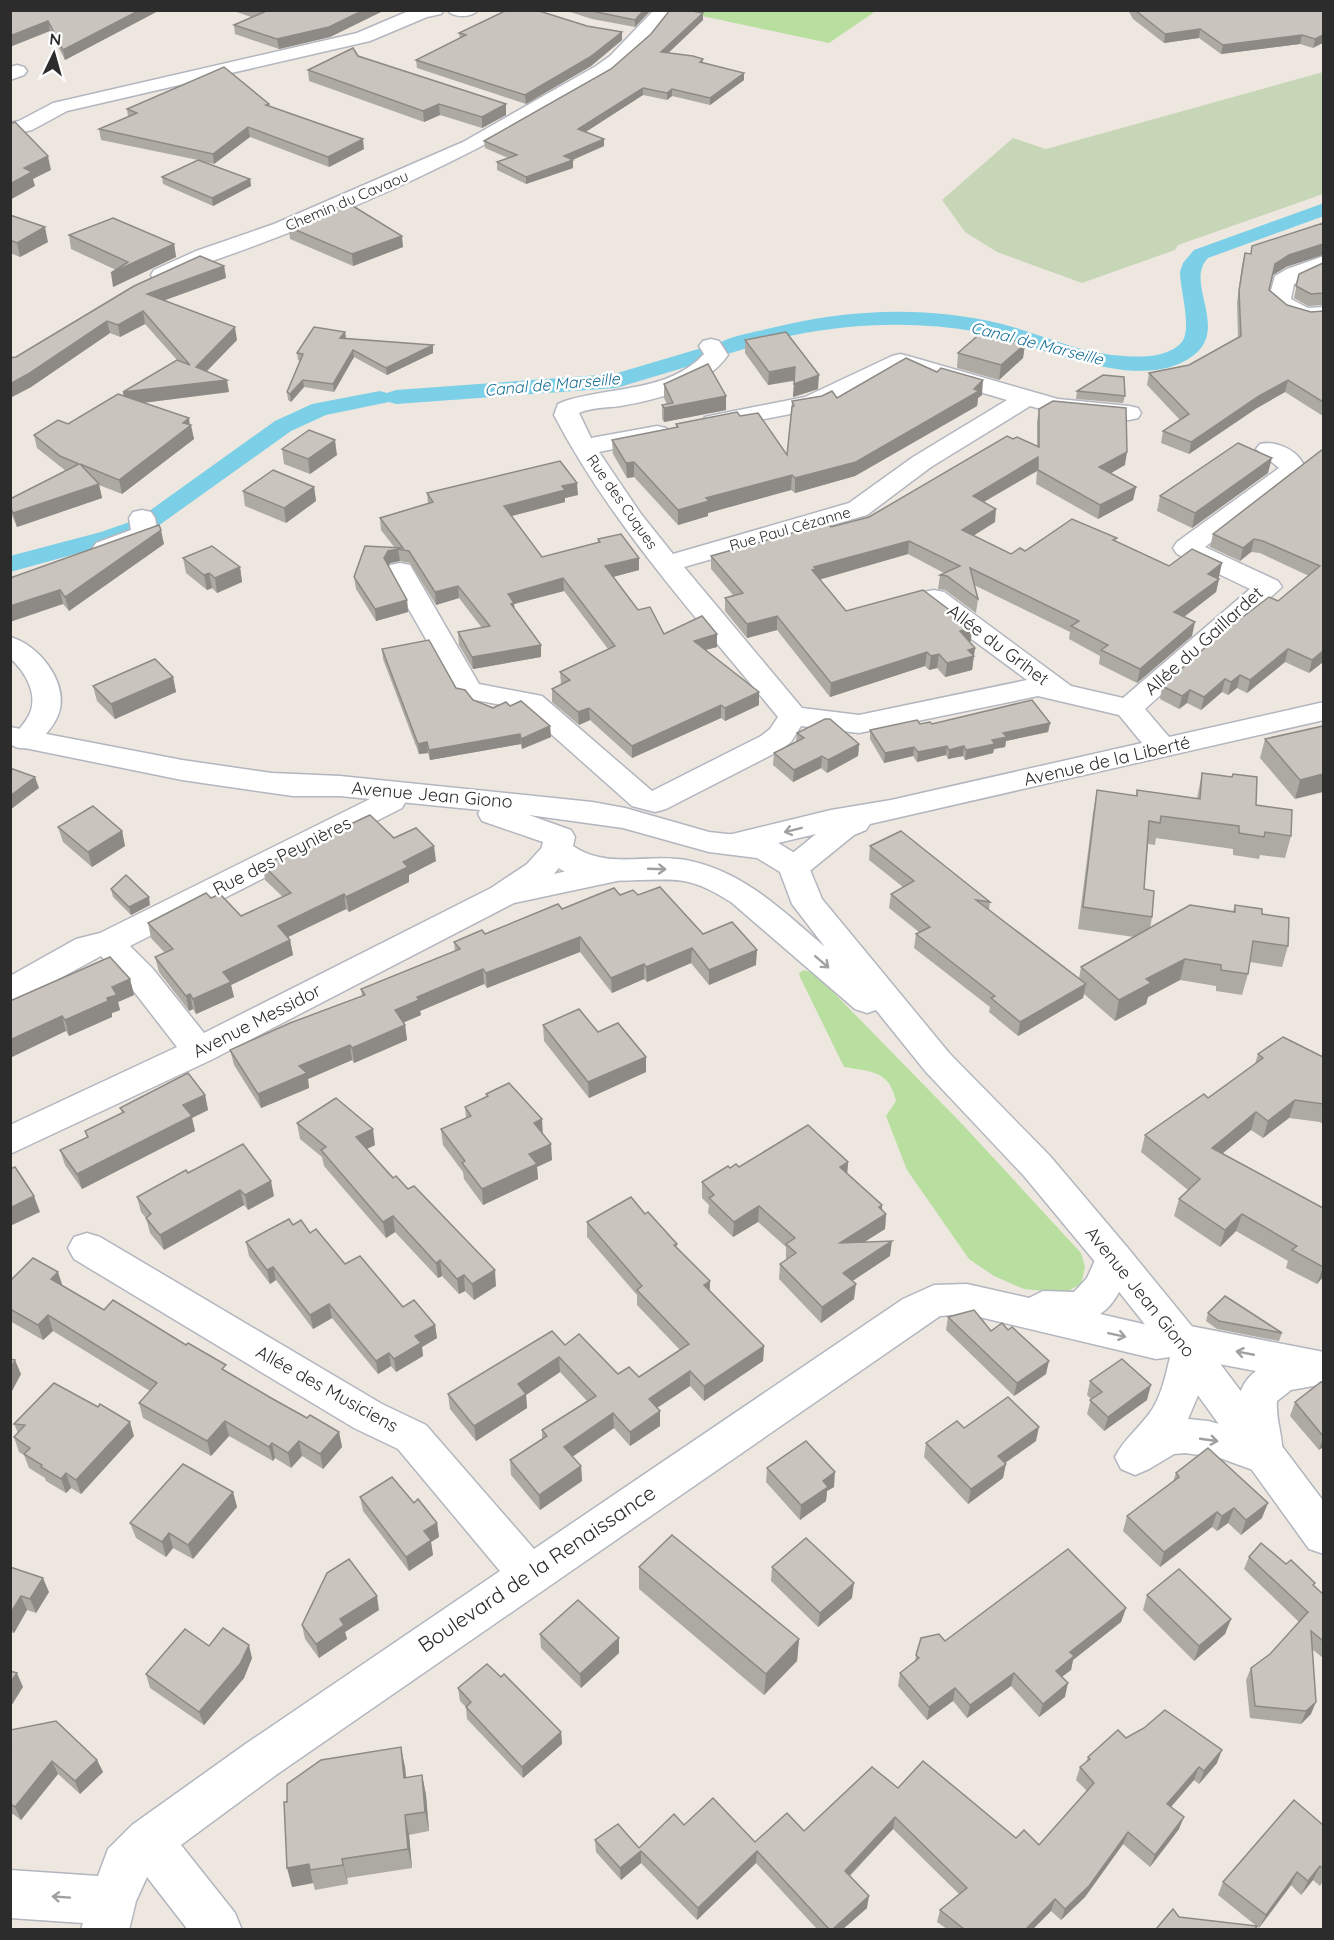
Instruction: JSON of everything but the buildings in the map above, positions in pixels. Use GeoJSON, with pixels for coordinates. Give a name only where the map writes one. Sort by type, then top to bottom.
{"type":"FeatureCollection","features":[{"type":"Feature","properties":{"kind":"street"},"geometry":{"type":"LineString","coordinates":[[10,129],[25,126],[60,107],[363,37],[423,12],[435,10]]}},
{"type":"Feature","properties":{"kind":"street"},"geometry":{"type":"LineString","coordinates":[[456,10],[469,10]]}},
{"type":"Feature","properties":{"kind":"street","name":"Chemin du Cavaou"},"geometry":{"type":"LineString","coordinates":[[144,283],[204,256],[282,229],[470,146],[603,70],[642,36],[665,10]]}},
{"type":"Feature","properties":{"kind":"street"},"geometry":{"type":"LineString","coordinates":[[614,31],[642,36]]}},
{"type":"Feature","properties":{"kind":"street"},"geometry":{"type":"LineString","coordinates":[[507,106],[529,113]]}},
{"type":"Feature","properties":{"kind":"street"},"geometry":{"type":"LineString","coordinates":[[1323,263],[1283,281],[1279,301],[1295,312],[1314,316],[1323,314]]}},
{"type":"Feature","properties":{"kind":"street"},"geometry":{"type":"LineString","coordinates":[[583,447],[566,415],[567,409],[577,404],[625,397],[684,377],[712,362],[713,351]]}},
{"type":"Feature","properties":{"kind":"street","name":"Rue des Cuques"},"geometry":{"type":"LineString","coordinates":[[792,716],[632,519],[583,447],[812,403],[900,361],[1056,406],[1129,413]]}},
{"type":"Feature","properties":{"kind":"street","name":"Rue Paul Cézanne"},"geometry":{"type":"LineString","coordinates":[[667,564],[858,509],[922,462],[1027,398]]}},
{"type":"Feature","properties":{"kind":"street","name":"Allée du Gaillardet"},"geometry":{"type":"LineString","coordinates":[[1163,749],[1129,708],[1268,587],[1186,548],[1292,470],[1291,463],[1269,449]]}},
{"type":"Feature","properties":{"kind":"street"},"geometry":{"type":"LineString","coordinates":[[83,557],[145,534],[144,523]]}},
{"type":"Feature","properties":{"kind":"street"},"geometry":{"type":"LineString","coordinates":[[400,571],[468,691],[532,702],[643,799],[654,802],[771,743],[781,735],[792,716],[859,724],[1038,687],[1129,708]]}},
{"type":"Feature","properties":{"kind":"street","name":"Allée du Grihet"},"geometry":{"type":"LineString","coordinates":[[934,598],[1062,692]]}},
{"type":"Feature","properties":{"kind":"street"},"geometry":{"type":"LineString","coordinates":[[10,645],[32,662],[43,682],[46,708],[41,720],[18,738]]}},
{"type":"Feature","properties":{"kind":"street","name":"Avenue de la Liberté"},"geometry":{"type":"LineString","coordinates":[[731,844],[831,820],[891,810],[1163,749],[1323,711]]}},
{"type":"Feature","properties":{"kind":"street","name":"Avenue Jean Giono"},"geometry":{"type":"LineString","coordinates":[[18,738],[182,770],[489,813],[558,843],[568,860],[584,868],[606,873],[661,868],[703,875],[741,892],[938,1064],[1037,1166],[1185,1347],[1323,1536]]}},
{"type":"Feature","properties":{"kind":"street","name":"Avenue Jean Giono"},"geometry":{"type":"LineString","coordinates":[[272,783],[339,786],[592,812],[625,818],[687,837],[764,848],[795,872],[808,904],[938,1064]]}},
{"type":"Feature","properties":{"kind":"street","name":"Rue des Peynières"},"geometry":{"type":"LineString","coordinates":[[10,991],[88,947],[108,943],[391,801]]}},
{"type":"Feature","properties":{"kind":"street","name":"Avenue de la Liberté"},"geometry":{"type":"LineString","coordinates":[[795,872],[843,828],[891,810]]}},
{"type":"Feature","properties":{"kind":"street"},"geometry":{"type":"LineString","coordinates":[[558,843],[570,825],[592,812]]}},
{"type":"Feature","properties":{"kind":"street","name":"Avenue Messidor"},"geometry":{"type":"LineString","coordinates":[[10,1141],[199,1051],[502,896],[538,872],[558,843]]}},
{"type":"Feature","properties":{"kind":"street","name":"Avenue Jean Giono"},"geometry":{"type":"LineString","coordinates":[[741,892],[768,892],[785,885],[795,872]]}},
{"type":"Feature","properties":{"kind":"street","name":"Avenue Messidor"},"geometry":{"type":"LineString","coordinates":[[502,896],[606,873]]}},
{"type":"Feature","properties":{"kind":"street"},"geometry":{"type":"LineString","coordinates":[[108,943],[141,978],[199,1051]]}},
{"type":"Feature","properties":{"kind":"street","name":"Allée des Musiciens"},"geometry":{"type":"LineString","coordinates":[[87,1248],[368,1416],[412,1437],[530,1574]]}},
{"type":"Feature","properties":{"kind":"street"},"geometry":{"type":"LineString","coordinates":[[999,1305],[1067,1310],[1088,1304],[1100,1293],[1114,1258]]}},
{"type":"Feature","properties":{"kind":"street","name":"Boulevard de la Renaissance"},"geometry":{"type":"LineString","coordinates":[[109,1915],[125,1866],[148,1841],[260,1760],[530,1574],[917,1310],[934,1301],[967,1299],[999,1305]]}},
{"type":"Feature","properties":{"kind":"street"},"geometry":{"type":"LineString","coordinates":[[999,1305],[1067,1324],[1156,1343],[1323,1370]]}},
{"type":"Feature","properties":{"kind":"street"},"geometry":{"type":"LineString","coordinates":[[1185,1347],[1184,1381],[1169,1419],[1135,1457],[1171,1437],[1202,1438],[1232,1443],[1264,1456]]}},
{"type":"Feature","properties":{"kind":"street"},"geometry":{"type":"LineString","coordinates":[[1264,1456],[1256,1410],[1260,1392],[1277,1376],[1297,1371],[1323,1370]]}},
{"type":"Feature","properties":{"kind":"street"},"geometry":{"type":"LineString","coordinates":[[148,1841],[218,1929]]}},
{"type":"Feature","properties":{"kind":"street"},"geometry":{"type":"LineString","coordinates":[[10,1894],[109,1915]]}},
{"type":"Feature","properties":{"kind":"green space"},"geometry":{"type":"Polygon","coordinates":[[[679,11],[876,11],[829,43],[679,11]]]}},
{"type":"Feature","properties":{"kind":"green space"},"geometry":{"type":"Polygon","coordinates":[[[1323,72],[1323,194],[1178,245],[1175,250],[1082,283],[997,252],[965,232],[942,200],[1013,138],[1046,149],[1323,72]]]}},
{"type":"Feature","properties":{"kind":"green space"},"geometry":{"type":"Polygon","coordinates":[[[804,970],[813,973],[834,993],[964,1126],[1081,1253],[1085,1267],[1081,1284],[1064,1293],[1024,1289],[994,1276],[969,1259],[907,1170],[886,1116],[896,1101],[889,1083],[878,1074],[844,1067],[800,977],[799,973],[804,970]]]}},
{"type":"Feature","properties":{"kind":"waterway","name":"Canal de Marseille"},"geometry":{"type":"LineString","coordinates":[[1192,294],[1192,267],[1201,254],[1324,209]]}},
{"type":"Feature","properties":{"kind":"waterway","name":"Canal de Marseille"},"geometry":{"type":"LineString","coordinates":[[724,348],[755,338],[819,324],[883,318],[916,318],[996,329],[1104,361],[1154,362],[1179,355],[1189,348],[1195,339],[1197,324],[1193,297]]}},
{"type":"Feature","properties":{"kind":"waterway","name":"Canal de Marseille"},"geometry":{"type":"LineString","coordinates":[[396,397],[616,381],[705,354]]}},
{"type":"Feature","properties":{"kind":"waterway","name":"Canal de Marseille"},"geometry":{"type":"LineString","coordinates":[[149,521],[283,426],[320,409],[380,398]]}},
{"type":"Feature","properties":{"kind":"waterway","name":"Canal de Marseille"},"geometry":{"type":"LineString","coordinates":[[10,564],[110,537],[137,526]]}}]}
